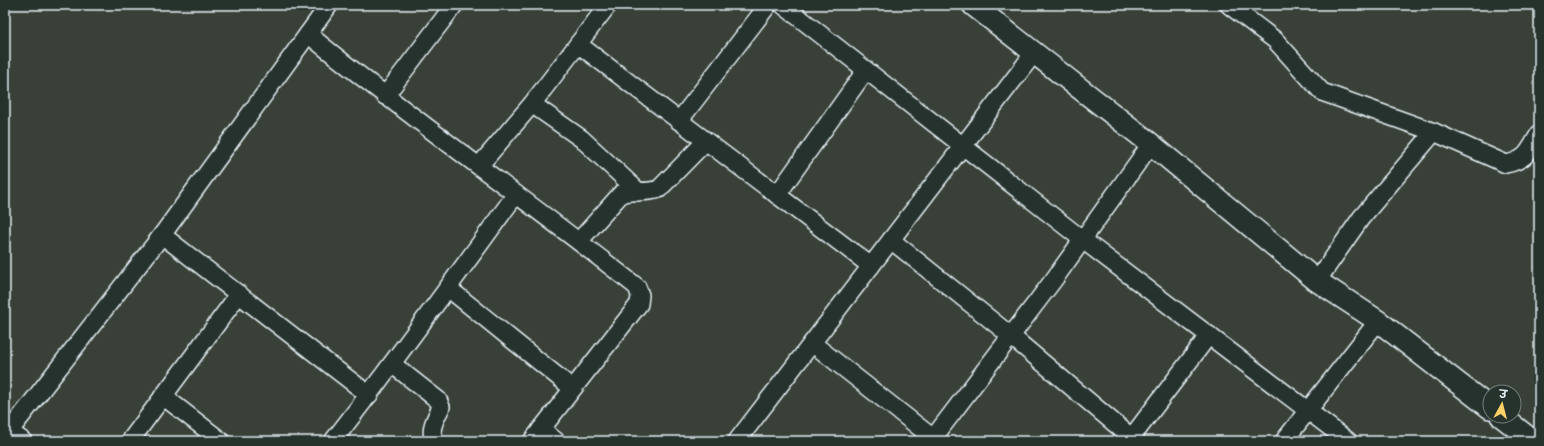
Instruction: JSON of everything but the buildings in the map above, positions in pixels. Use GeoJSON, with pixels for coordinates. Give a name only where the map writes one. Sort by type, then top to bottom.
{"type":"FeatureCollection","features":[{"type":"Feature","properties":{"kind":"street"},"geometry":{"type":"LineString","coordinates":[[12,436],[162,235],[329,5]]}},
{"type":"Feature","properties":{"kind":"street"},"geometry":{"type":"LineString","coordinates":[[385,96],[454,5]]}},
{"type":"Feature","properties":{"kind":"street"},"geometry":{"type":"LineString","coordinates":[[479,166],[532,104],[608,5]]}},
{"type":"Feature","properties":{"kind":"street"},"geometry":{"type":"LineString","coordinates":[[679,121],[768,5]]}},
{"type":"Feature","properties":{"kind":"street"},"geometry":{"type":"LineString","coordinates":[[783,5],[964,145],[1083,240],[1348,441]]}},
{"type":"Feature","properties":{"kind":"street"},"geometry":{"type":"LineString","coordinates":[[973,5],[1151,144],[1317,281],[1378,321],[1482,402]]}},
{"type":"Feature","properties":{"kind":"street"},"geometry":{"type":"LineString","coordinates":[[1229,5],[1275,40],[1322,92],[1434,132],[1506,164],[1517,162],[1526,155],[1539,134]]}},
{"type":"Feature","properties":{"kind":"street"},"geometry":{"type":"LineString","coordinates":[[308,34],[385,96],[579,241],[637,287],[640,294],[639,304],[536,435],[556,441]]}},
{"type":"Feature","properties":{"kind":"street"},"geometry":{"type":"LineString","coordinates":[[578,44],[871,266]]}},
{"type":"Feature","properties":{"kind":"street"},"geometry":{"type":"LineString","coordinates":[[737,441],[1034,53]]}},
{"type":"Feature","properties":{"kind":"street"},"geometry":{"type":"LineString","coordinates":[[777,195],[866,70]]}},
{"type":"Feature","properties":{"kind":"street"},"geometry":{"type":"LineString","coordinates":[[532,104],[582,139],[639,192]]}},
{"type":"Feature","properties":{"kind":"street"},"geometry":{"type":"LineString","coordinates":[[1317,281],[1361,218],[1434,132]]}},
{"type":"Feature","properties":{"kind":"street"},"geometry":{"type":"LineString","coordinates":[[579,241],[621,194],[629,192],[649,192],[659,189],[706,141]]}},
{"type":"Feature","properties":{"kind":"street"},"geometry":{"type":"LineString","coordinates":[[812,343],[932,439],[1083,240],[1151,144]]}},
{"type":"Feature","properties":{"kind":"street"},"geometry":{"type":"LineString","coordinates":[[333,441],[392,364],[516,194]]}},
{"type":"Feature","properties":{"kind":"street"},"geometry":{"type":"LineString","coordinates":[[162,235],[369,394]]}},
{"type":"Feature","properties":{"kind":"street"},"geometry":{"type":"LineString","coordinates":[[891,240],[1011,336],[1130,439],[1209,335]]}},
{"type":"Feature","properties":{"kind":"street"},"geometry":{"type":"LineString","coordinates":[[448,288],[572,388]]}},
{"type":"Feature","properties":{"kind":"street"},"geometry":{"type":"LineString","coordinates":[[130,441],[239,294]]}},
{"type":"Feature","properties":{"kind":"street"},"geometry":{"type":"LineString","coordinates":[[1284,441],[1378,321]]}},
{"type":"Feature","properties":{"kind":"street"},"geometry":{"type":"LineString","coordinates":[[392,364],[438,400],[441,407],[432,427],[431,436],[434,441]]}},
{"type":"Feature","properties":{"kind":"street"},"geometry":{"type":"LineString","coordinates":[[163,396],[221,441]]}},
{"type":"Feature","properties":{"kind":"street"},"geometry":{"type":"LineString","coordinates":[[1511,424],[1533,441]]}}]}
